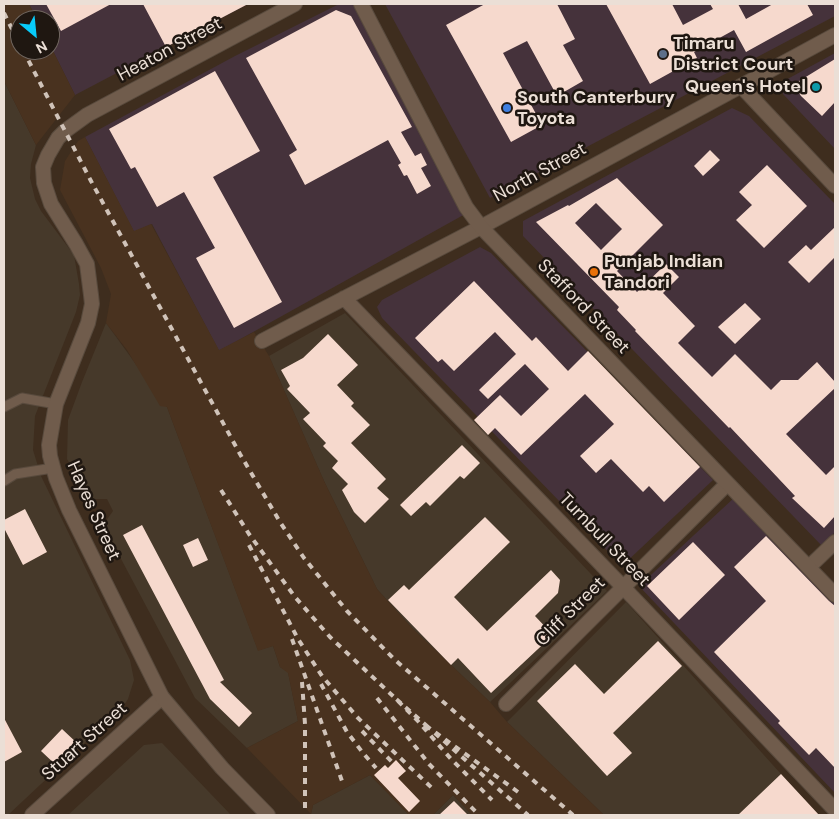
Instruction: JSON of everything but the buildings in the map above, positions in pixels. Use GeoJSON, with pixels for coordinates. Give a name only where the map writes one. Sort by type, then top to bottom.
{"type":"FeatureCollection","features":[{"type":"Feature","properties":{"kind":"street","name":"Heaton Street"},"geometry":{"type":"LineString","coordinates":[[65,131],[87,115],[295,4]]}},
{"type":"Feature","properties":{"kind":"street","name":"Stafford Street"},"geometry":{"type":"LineString","coordinates":[[361,4],[466,207],[481,227],[835,594]]}},
{"type":"Feature","properties":{"kind":"street","name":"North Street"},"geometry":{"type":"LineString","coordinates":[[262,341],[481,227],[835,35]]}},
{"type":"Feature","properties":{"kind":"street"},"geometry":{"type":"LineString","coordinates":[[741,86],[835,186]]}},
{"type":"Feature","properties":{"kind":"street","name":"Hayes Street"},"geometry":{"type":"LineString","coordinates":[[65,131],[53,146],[45,162],[44,182],[51,204],[84,258],[88,272],[92,304],[88,323],[63,381],[56,404],[50,435],[50,456],[53,468],[69,510],[162,697],[222,768],[268,815]]}},
{"type":"Feature","properties":{"kind":"street","name":"Turnbull Street"},"geometry":{"type":"LineString","coordinates":[[344,298],[835,810]]}},
{"type":"Feature","properties":{"kind":"street","name":"Cliff Street"},"geometry":{"type":"LineString","coordinates":[[506,704],[728,484]]}},
{"type":"Feature","properties":{"kind":"street"},"geometry":{"type":"LineString","coordinates":[[809,567],[835,542]]}},
{"type":"Feature","properties":{"kind":"street","name":"Stuart Street"},"geometry":{"type":"LineString","coordinates":[[32,815],[162,697]]}},
{"type":"Feature","properties":{"kind":"lane"},"geometry":{"type":"LineString","coordinates":[[4,407],[22,398],[56,404]]}},
{"type":"Feature","properties":{"kind":"lane"},"geometry":{"type":"LineString","coordinates":[[4,481],[15,474],[53,468]]}},
{"type":"Feature","properties":{"kind":"shaded area"},"geometry":{"type":"Polygon","coordinates":[[[4,4],[29,4],[32,10],[10,10],[10,60],[58,60],[75,95],[36,145],[4,81],[4,4]]]}},
{"type":"Feature","properties":{"kind":"shaded area"},"geometry":{"type":"Polygon","coordinates":[[[29,4],[248,4],[75,95],[58,60],[60,60],[60,10],[32,10],[29,4]]]}},
{"type":"Feature","properties":{"kind":"shaded area"},"geometry":{"type":"Polygon","coordinates":[[[339,4],[354,4],[467,213],[219,351],[152,224],[134,232],[85,137],[235,56],[339,4]]]}},
{"type":"Feature","properties":{"kind":"shaded area"},"geometry":{"type":"Polygon","coordinates":[[[385,4],[835,4],[835,16],[490,198],[385,4]]]}},
{"type":"Feature","properties":{"kind":"shaded area"},"geometry":{"type":"Polygon","coordinates":[[[835,53],[835,149],[783,94],[782,82],[835,53]]]}},
{"type":"Feature","properties":{"kind":"shaded area"},"geometry":{"type":"Polygon","coordinates":[[[4,81],[36,145],[31,164],[30,178],[35,199],[41,211],[74,255],[80,295],[76,312],[35,416],[33,450],[41,476],[130,660],[134,680],[128,699],[122,708],[8,815],[4,815],[4,81]]]}},
{"type":"Feature","properties":{"kind":"shaded area"},"geometry":{"type":"Polygon","coordinates":[[[732,108],[749,116],[835,204],[835,532],[822,546],[523,236],[523,221],[732,108]]]}},
{"type":"Feature","properties":{"kind":"shaded area"},"geometry":{"type":"Polygon","coordinates":[[[85,137],[134,231],[151,224],[219,350],[254,332],[269,356],[324,481],[377,589],[412,628],[604,815],[472,815],[453,795],[433,815],[409,815],[370,775],[313,805],[311,814],[247,748],[298,721],[288,673],[280,667],[273,646],[258,651],[167,407],[160,406],[127,350],[106,323],[111,294],[101,268],[60,190],[65,161],[78,141],[85,137]]]}},
{"type":"Feature","properties":{"kind":"shaded area"},"geometry":{"type":"Polygon","coordinates":[[[480,247],[491,253],[713,480],[622,566],[382,318],[377,307],[382,300],[480,247]]]}},
{"type":"Feature","properties":{"kind":"shaded area"},"geometry":{"type":"Polygon","coordinates":[[[345,313],[607,591],[490,702],[412,628],[377,589],[324,481],[269,356],[345,313]]]}},
{"type":"Feature","properties":{"kind":"shaded area"},"geometry":{"type":"Polygon","coordinates":[[[106,323],[167,407],[258,650],[273,646],[280,667],[288,672],[298,721],[247,748],[195,698],[103,525],[113,511],[107,499],[90,499],[67,459],[68,420],[106,323]]]}},
{"type":"Feature","properties":{"kind":"shaded area"},"geometry":{"type":"Polygon","coordinates":[[[735,497],[835,603],[835,793],[639,586],[735,497]]]}},
{"type":"Feature","properties":{"kind":"shaded area"},"geometry":{"type":"Polygon","coordinates":[[[626,602],[819,815],[604,815],[507,722],[626,602]]]}},
{"type":"Feature","properties":{"kind":"shaded area"},"geometry":{"type":"Polygon","coordinates":[[[162,743],[231,815],[68,815],[144,745],[162,743]]]}},
{"type":"Feature","properties":{"kind":"shaded area"},"geometry":{"type":"Polygon","coordinates":[[[370,775],[409,815],[311,814],[313,805],[370,775]]]}},
{"type":"Feature","properties":{"kind":"shaded area"},"geometry":{"type":"Polygon","coordinates":[[[453,795],[472,815],[433,815],[453,795]]]}},
{"type":"Feature","properties":{"kind":"railway"},"geometry":{"type":"LineString","coordinates":[[4,13],[10,25]]}},
{"type":"Feature","properties":{"kind":"railway"},"geometry":{"type":"LineString","coordinates":[[28,60],[91,181],[240,454],[280,522],[304,558],[347,611],[394,659],[573,815]]}},
{"type":"Feature","properties":{"kind":"railway"},"geometry":{"type":"LineString","coordinates":[[221,490],[249,534],[295,597],[330,637],[395,698]]}},
{"type":"Feature","properties":{"kind":"railway"},"geometry":{"type":"LineString","coordinates":[[249,545],[298,639],[322,676],[358,718],[432,788]]}},
{"type":"Feature","properties":{"kind":"railway"},"geometry":{"type":"LineString","coordinates":[[292,639],[342,781]]}},
{"type":"Feature","properties":{"kind":"railway"},"geometry":{"type":"LineString","coordinates":[[302,682],[305,724],[305,815]]}},
{"type":"Feature","properties":{"kind":"railway"},"geometry":{"type":"LineString","coordinates":[[321,684],[347,732],[376,768]]}},
{"type":"Feature","properties":{"kind":"railway"},"geometry":{"type":"LineString","coordinates":[[377,698],[429,764],[479,815]]}},
{"type":"Feature","properties":{"kind":"railway"},"geometry":{"type":"LineString","coordinates":[[428,727],[395,698],[492,800]]}},
{"type":"Feature","properties":{"kind":"railway"},"geometry":{"type":"LineString","coordinates":[[518,792],[428,727],[528,815]]}},
{"type":"Feature","properties":{"kind":"railway"},"geometry":{"type":"LineString","coordinates":[[362,731],[392,762]]}},
{"type":"Feature","properties":{"kind":"place","name":"Timaru District Court"},"geometry":{"type":"Point","coordinates":[663,54]}},
{"type":"Feature","properties":{"kind":"place","name":"Queen's Hotel"},"geometry":{"type":"Point","coordinates":[816,87]}},
{"type":"Feature","properties":{"kind":"place","name":"South Canterbury Toyota"},"geometry":{"type":"Point","coordinates":[507,108]}},
{"type":"Feature","properties":{"kind":"place","name":"Punjab Indian Tandori"},"geometry":{"type":"Point","coordinates":[594,272]}}]}
